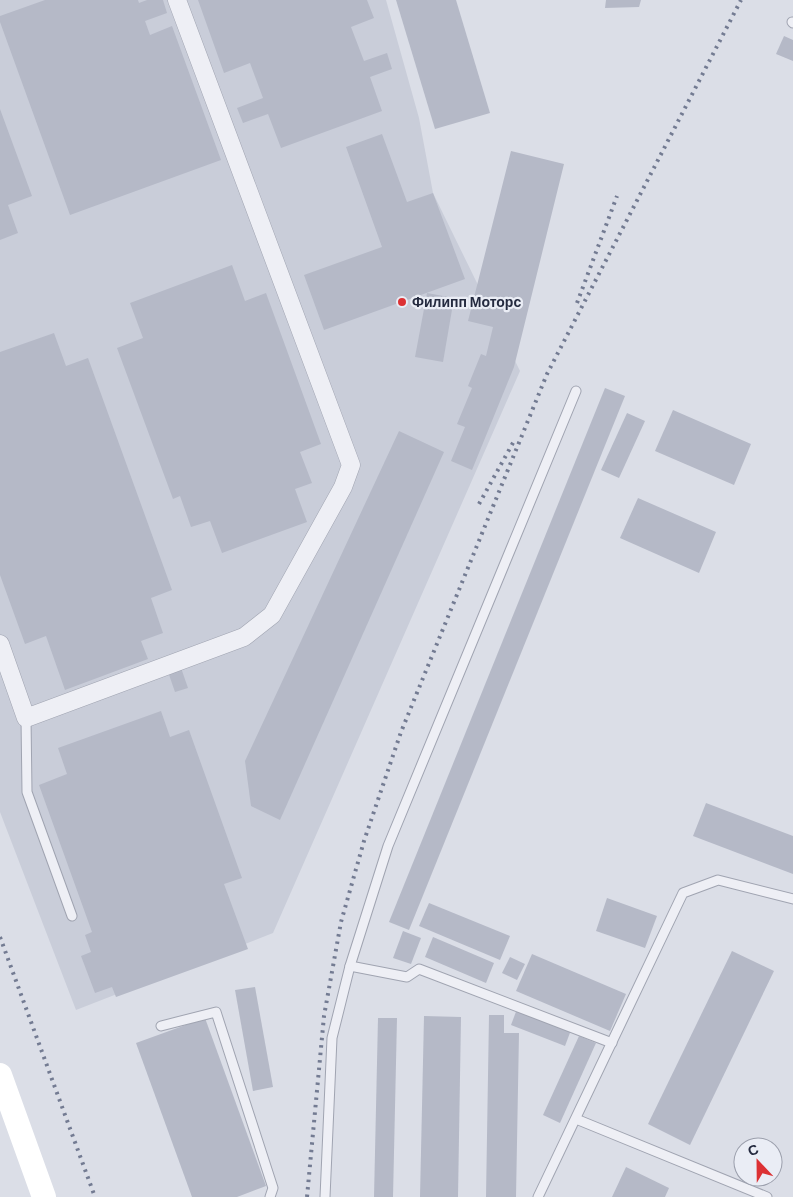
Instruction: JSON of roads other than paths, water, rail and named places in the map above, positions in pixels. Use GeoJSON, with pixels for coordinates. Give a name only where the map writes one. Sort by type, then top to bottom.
{"type":"FeatureCollection","features":[{"type":"Feature","properties":{"kind":"main road"},"geometry":{"type":"LineString","coordinates":[[0,1075],[44,1197]]}},
{"type":"Feature","properties":{"kind":"street"},"geometry":{"type":"LineString","coordinates":[[0,644],[26,718],[244,637],[272,615],[343,487],[350,465],[177,0]]}},
{"type":"Feature","properties":{"kind":"lane"},"geometry":{"type":"LineString","coordinates":[[324,1197],[332,1038],[350,966],[388,846],[576,391]]}},
{"type":"Feature","properties":{"kind":"lane"},"geometry":{"type":"LineString","coordinates":[[26,718],[27,792],[72,916]]}},
{"type":"Feature","properties":{"kind":"lane"},"geometry":{"type":"LineString","coordinates":[[538,1197],[683,893],[718,880],[793,899]]}},
{"type":"Feature","properties":{"kind":"lane"},"geometry":{"type":"LineString","coordinates":[[350,966],[407,977],[419,969],[612,1043]]}},
{"type":"Feature","properties":{"kind":"lane"},"geometry":{"type":"LineString","coordinates":[[161,1026],[216,1012],[273,1188],[270,1197]]}},
{"type":"Feature","properties":{"kind":"lane"},"geometry":{"type":"LineString","coordinates":[[576,1119],[767,1197]]}},
{"type":"Feature","properties":{"kind":"railway"},"geometry":{"type":"LineString","coordinates":[[307,1197],[324,1016],[341,922],[364,841],[401,732],[547,374],[741,0]]}},
{"type":"Feature","properties":{"kind":"railway"},"geometry":{"type":"LineString","coordinates":[[577,303],[617,196]]}},
{"type":"Feature","properties":{"kind":"railway"},"geometry":{"type":"LineString","coordinates":[[479,504],[514,441]]}},
{"type":"Feature","properties":{"kind":"railway"},"geometry":{"type":"LineString","coordinates":[[0,937],[95,1197]]}},
{"type":"Feature","properties":{"kind":"place","name":"Филипп Моторс"},"geometry":{"type":"Point","coordinates":[402,302]}}]}
